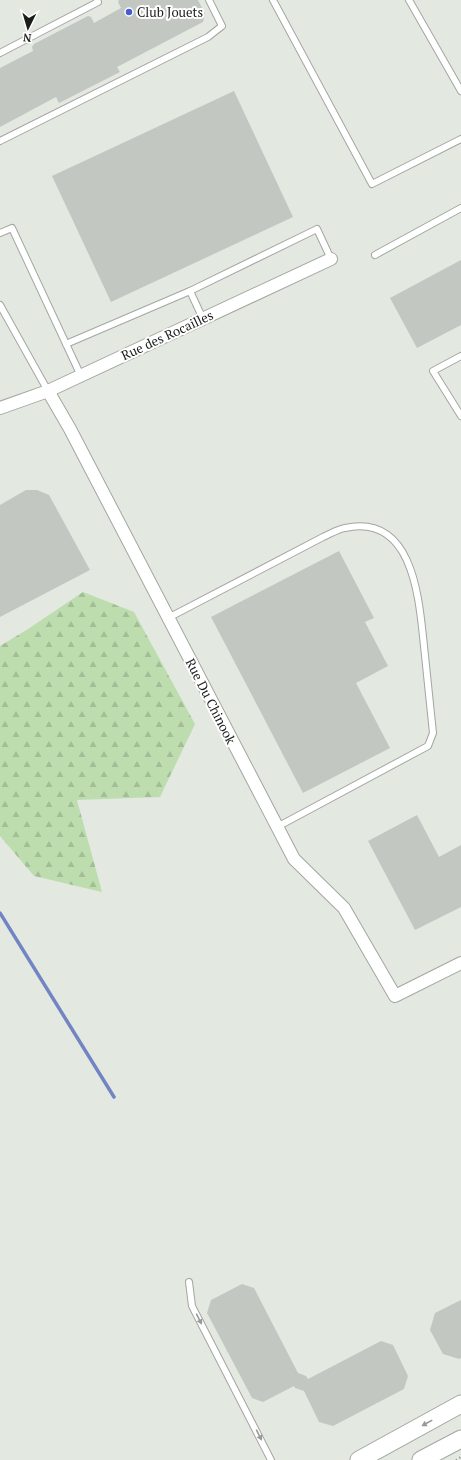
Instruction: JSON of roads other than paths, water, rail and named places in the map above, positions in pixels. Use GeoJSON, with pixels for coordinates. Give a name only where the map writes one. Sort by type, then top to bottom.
{"type":"FeatureCollection","features":[{"type":"Feature","properties":{"kind":"main road"},"geometry":{"type":"LineString","coordinates":[[359,1460],[461,1404]]}},
{"type":"Feature","properties":{"kind":"main road"},"geometry":{"type":"LineString","coordinates":[[422,1460],[461,1439]]}},
{"type":"Feature","properties":{"kind":"street","name":"Rue des Rocailles"},"geometry":{"type":"LineString","coordinates":[[0,408],[48,391],[332,259]]}},
{"type":"Feature","properties":{"kind":"street","name":"Rue Du Chinook"},"geometry":{"type":"LineString","coordinates":[[48,391],[70,429],[294,859],[344,908],[395,996],[461,963]]}},
{"type":"Feature","properties":{"kind":"lane"},"geometry":{"type":"LineString","coordinates":[[0,53],[98,2],[97,0]]}},
{"type":"Feature","properties":{"kind":"lane"},"geometry":{"type":"LineString","coordinates":[[0,141],[208,36],[222,26],[208,0]]}},
{"type":"Feature","properties":{"kind":"lane"},"geometry":{"type":"LineString","coordinates":[[273,0],[372,184],[461,139]]}},
{"type":"Feature","properties":{"kind":"lane"},"geometry":{"type":"LineString","coordinates":[[409,0],[461,91]]}},
{"type":"Feature","properties":{"kind":"lane"},"geometry":{"type":"LineString","coordinates":[[374,255],[461,208]]}},
{"type":"Feature","properties":{"kind":"lane"},"geometry":{"type":"LineString","coordinates":[[0,233],[12,228],[81,376]]}},
{"type":"Feature","properties":{"kind":"lane"},"geometry":{"type":"LineString","coordinates":[[66,344],[190,291],[317,229],[332,259]]}},
{"type":"Feature","properties":{"kind":"lane"},"geometry":{"type":"LineString","coordinates":[[190,291],[203,319]]}},
{"type":"Feature","properties":{"kind":"lane"},"geometry":{"type":"LineString","coordinates":[[0,305],[48,391]]}},
{"type":"Feature","properties":{"kind":"lane"},"geometry":{"type":"LineString","coordinates":[[461,356],[434,371],[461,416]]}},
{"type":"Feature","properties":{"kind":"lane"},"geometry":{"type":"LineString","coordinates":[[168,618],[323,537],[344,528],[360,526],[377,529],[396,541],[410,566],[419,604],[431,711],[433,733],[428,746],[277,828]]}},
{"type":"Feature","properties":{"kind":"lane"},"geometry":{"type":"LineString","coordinates":[[189,1282],[192,1306],[271,1460]]}},
{"type":"Feature","properties":{"kind":"waterway"},"geometry":{"type":"LineString","coordinates":[[0,913],[114,1097]]}},
{"type":"Feature","properties":{"kind":"place","name":"Club Jouets"},"geometry":{"type":"Point","coordinates":[129,12]}}]}
